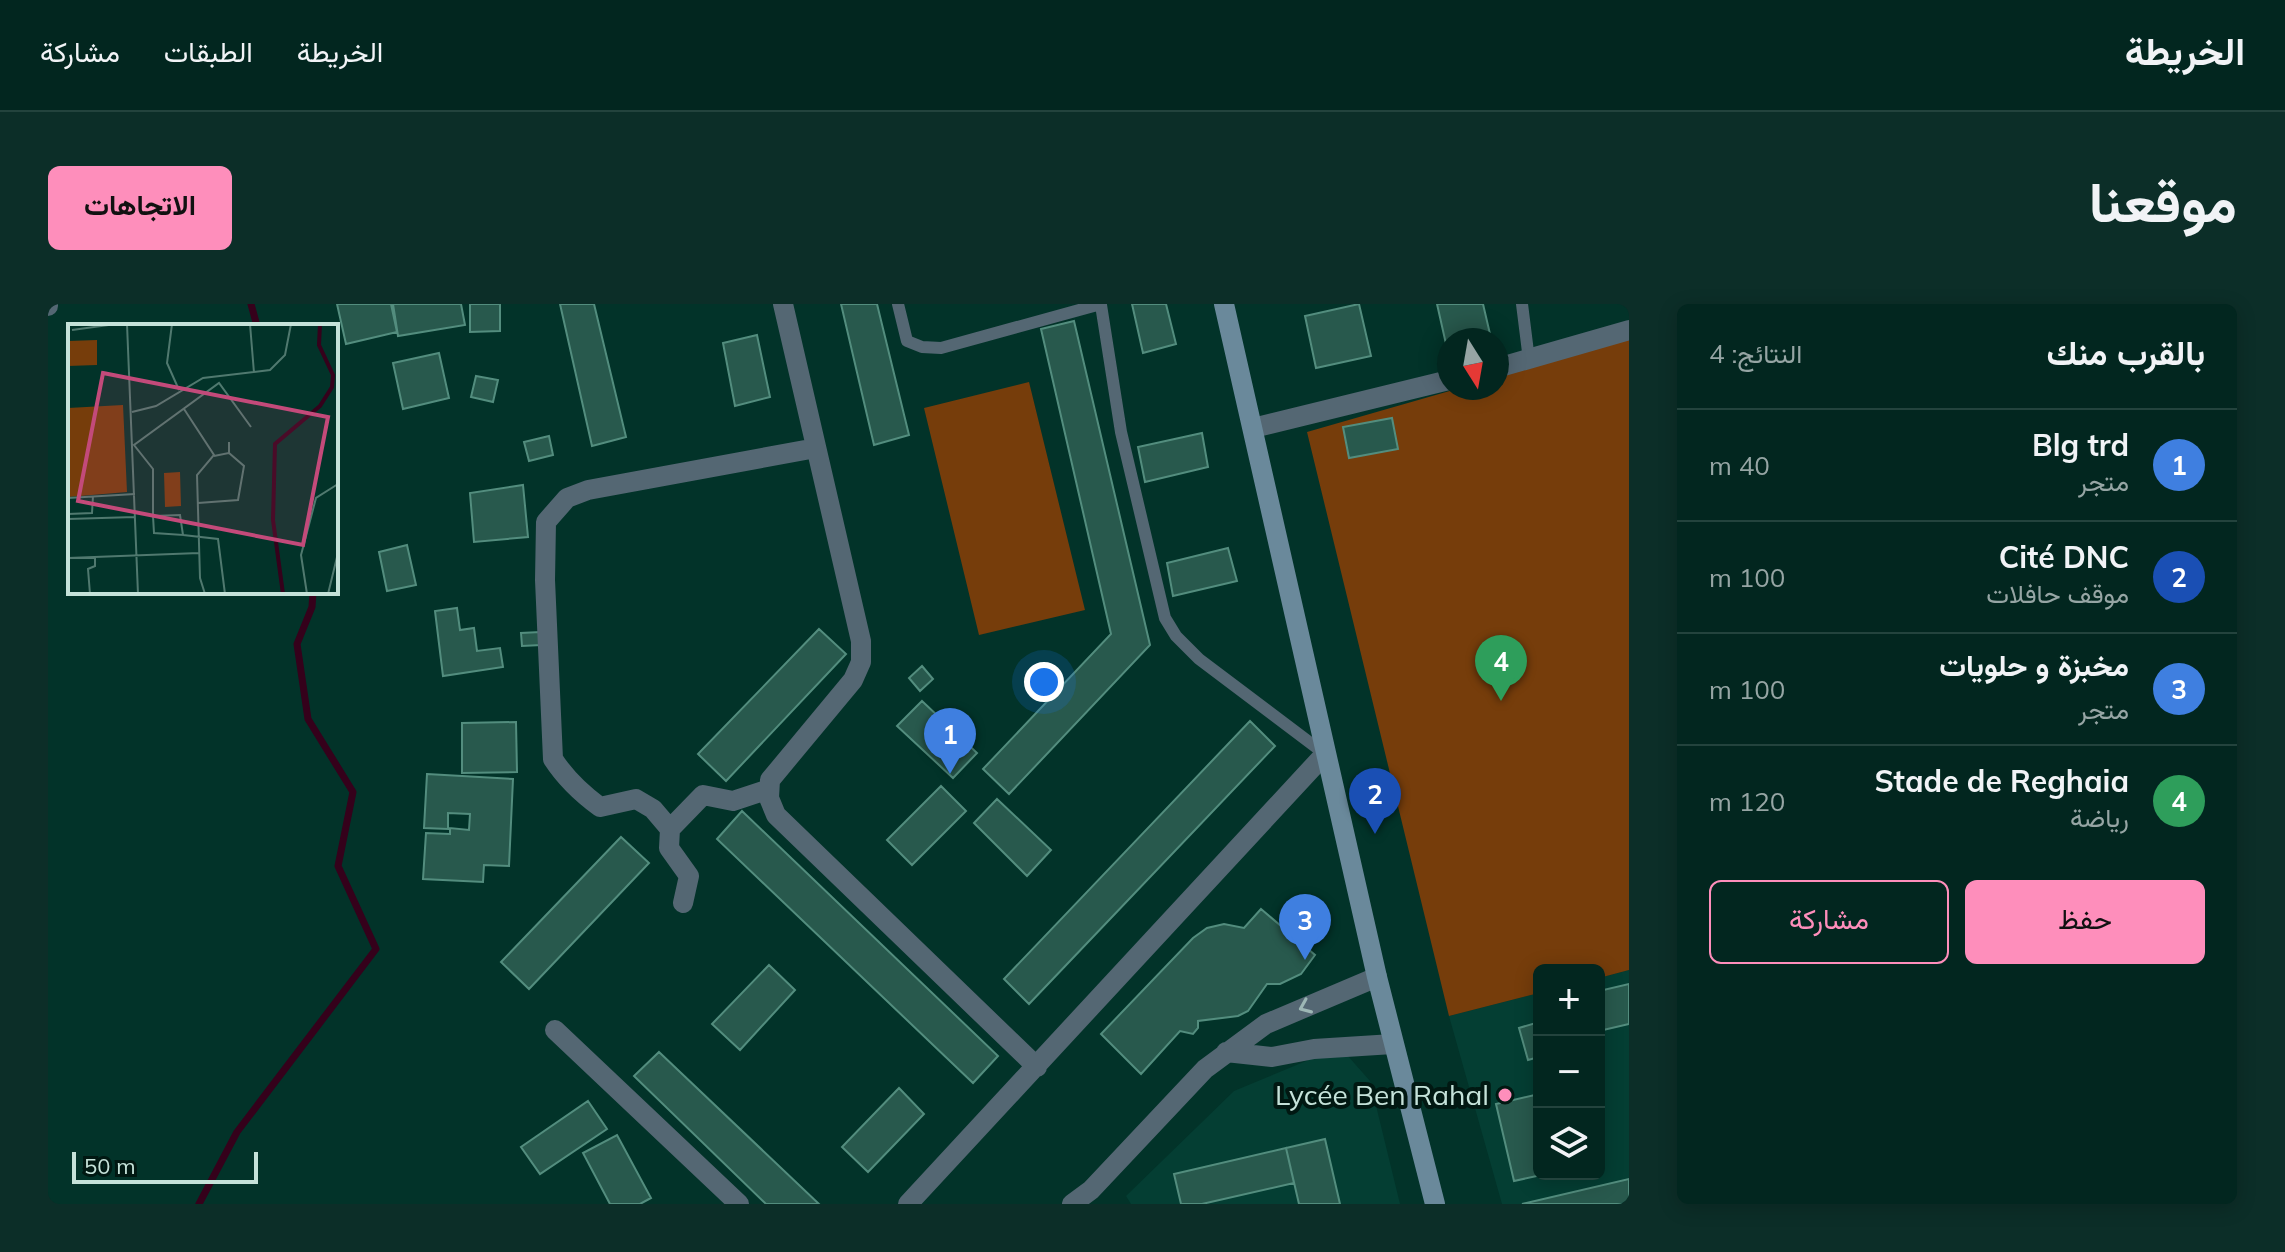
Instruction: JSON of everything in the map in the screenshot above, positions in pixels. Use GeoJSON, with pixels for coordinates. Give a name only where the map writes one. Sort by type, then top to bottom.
{"type":"FeatureCollection","features":[{"type":"Feature","properties":{"kind":"main road"},"geometry":{"type":"LineString","coordinates":[[1224,304],[1377,977],[1435,1204]]}},
{"type":"Feature","properties":{"kind":"street"},"geometry":{"type":"LineString","coordinates":[[783,304],[861,641],[861,662],[853,680],[770,780],[769,798],[776,815],[1037,1067]]}},
{"type":"Feature","properties":{"kind":"street"},"geometry":{"type":"LineString","coordinates":[[1509,365],[1629,330]]}},
{"type":"Feature","properties":{"kind":"street"},"geometry":{"type":"LineString","coordinates":[[1253,428],[1437,383]]}},
{"type":"Feature","properties":{"kind":"street"},"geometry":{"type":"LineString","coordinates":[[670,829],[653,809],[636,799],[600,807],[564,775],[553,759],[545,580],[546,522],[567,498],[588,490],[816,448]]}},
{"type":"Feature","properties":{"kind":"street"},"geometry":{"type":"LineString","coordinates":[[908,1204],[1325,754]]}},
{"type":"Feature","properties":{"kind":"street"},"geometry":{"type":"LineString","coordinates":[[683,903],[689,876],[669,848],[670,829],[703,795],[733,801],[769,789]]}},
{"type":"Feature","properties":{"kind":"street"},"geometry":{"type":"LineString","coordinates":[[1072,1204],[1096,1197],[1205,1069],[1226,1052],[1266,1024],[1377,977]]}},
{"type":"Feature","properties":{"kind":"street"},"geometry":{"type":"LineString","coordinates":[[555,1030],[739,1204]]}},
{"type":"Feature","properties":{"kind":"street"},"geometry":{"type":"LineString","coordinates":[[1226,1052],[1272,1057],[1314,1049],[1393,1044]]}},
{"type":"Feature","properties":{"kind":"lane"},"geometry":{"type":"LineString","coordinates":[[898,304],[907,341],[922,347],[941,348],[1101,305],[1121,432],[1165,618],[1176,636],[1199,659],[1325,754]]}},
{"type":"Feature","properties":{"kind":"lane"},"geometry":{"type":"LineString","coordinates":[[1522,304],[1529,360]]}},
{"type":"Feature","properties":{"kind":"shaded area"},"geometry":{"type":"Polygon","coordinates":[[[1629,339],[1629,970],[1605,976],[1605,964],[1533,964],[1533,995],[1449,1016],[1307,432],[1437,395],[1437,400],[1509,400],[1509,374],[1629,339]]]}},
{"type":"Feature","properties":{"kind":"shaded area"},"geometry":{"type":"Polygon","coordinates":[[[1029,382],[1085,610],[979,635],[924,408],[1029,382]]]}},
{"type":"Feature","properties":{"kind":"shaded area","name":"Lycée Ben Rahal"},"geometry":{"type":"Polygon","coordinates":[[[1629,970],[1629,1204],[1502,1204],[1449,1016],[1533,995],[1533,1180],[1605,1180],[1605,976],[1629,970]]]}},
{"type":"Feature","properties":{"kind":"shaded area"},"geometry":{"type":"Polygon","coordinates":[[[1340,1047],[1370,1081],[1400,1204],[1131,1204],[1126,1196],[1234,1091],[1340,1047]]]}},
{"type":"Feature","properties":{"kind":"building"},"geometry":{"type":"Polygon","coordinates":[[[337,304],[391,304],[397,332],[346,344],[337,304]]]}},
{"type":"Feature","properties":{"kind":"building"},"geometry":{"type":"Polygon","coordinates":[[[393,304],[461,304],[465,325],[398,336],[393,304]]]}},
{"type":"Feature","properties":{"kind":"building"},"geometry":{"type":"Polygon","coordinates":[[[470,304],[500,304],[500,331],[470,332],[470,304]]]}},
{"type":"Feature","properties":{"kind":"building"},"geometry":{"type":"Polygon","coordinates":[[[560,304],[594,304],[626,437],[592,446],[560,304]]]}},
{"type":"Feature","properties":{"kind":"building"},"geometry":{"type":"Polygon","coordinates":[[[841,304],[877,304],[909,435],[874,445],[841,304]]]}},
{"type":"Feature","properties":{"kind":"building"},"geometry":{"type":"Polygon","coordinates":[[[1132,304],[1166,304],[1176,344],[1143,353],[1132,304]]]}},
{"type":"Feature","properties":{"kind":"building"},"geometry":{"type":"Polygon","coordinates":[[[1359,304],[1371,356],[1316,368],[1305,316],[1359,304]]]}},
{"type":"Feature","properties":{"kind":"building"},"geometry":{"type":"Polygon","coordinates":[[[1437,304],[1483,304],[1489,328],[1442,328],[1437,304]]]}},
{"type":"Feature","properties":{"kind":"building"},"geometry":{"type":"Polygon","coordinates":[[[1074,321],[1150,645],[1009,794],[983,769],[1111,634],[1041,329],[1074,321]]]}},
{"type":"Feature","properties":{"kind":"building"},"geometry":{"type":"Polygon","coordinates":[[[757,335],[770,397],[735,406],[723,343],[757,335]]]}},
{"type":"Feature","properties":{"kind":"building"},"geometry":{"type":"Polygon","coordinates":[[[439,353],[449,398],[403,409],[393,363],[439,353]]]}},
{"type":"Feature","properties":{"kind":"building"},"geometry":{"type":"Polygon","coordinates":[[[476,376],[498,380],[493,402],[471,397],[476,376]]]}},
{"type":"Feature","properties":{"kind":"building"},"geometry":{"type":"Polygon","coordinates":[[[1392,418],[1398,449],[1349,458],[1343,427],[1392,418]]]}},
{"type":"Feature","properties":{"kind":"building"},"geometry":{"type":"Polygon","coordinates":[[[1202,433],[1208,467],[1145,482],[1138,447],[1202,433]]]}},
{"type":"Feature","properties":{"kind":"building"},"geometry":{"type":"Polygon","coordinates":[[[549,436],[553,455],[529,461],[524,442],[549,436]]]}},
{"type":"Feature","properties":{"kind":"building"},"geometry":{"type":"Polygon","coordinates":[[[523,485],[528,537],[474,542],[470,493],[523,485]]]}},
{"type":"Feature","properties":{"kind":"building"},"geometry":{"type":"Polygon","coordinates":[[[407,545],[416,585],[387,591],[379,552],[407,545]]]}},
{"type":"Feature","properties":{"kind":"building"},"geometry":{"type":"Polygon","coordinates":[[[1228,548],[1237,581],[1173,596],[1167,563],[1228,548]]]}},
{"type":"Feature","properties":{"kind":"building"},"geometry":{"type":"Polygon","coordinates":[[[457,608],[460,630],[474,628],[477,651],[500,648],[503,667],[443,676],[435,611],[457,608]]]}},
{"type":"Feature","properties":{"kind":"building"},"geometry":{"type":"Polygon","coordinates":[[[819,629],[846,654],[726,781],[698,754],[819,629]]]}},
{"type":"Feature","properties":{"kind":"building"},"geometry":{"type":"Polygon","coordinates":[[[540,632],[541,645],[522,646],[521,633],[540,632]]]}},
{"type":"Feature","properties":{"kind":"building"},"geometry":{"type":"Polygon","coordinates":[[[922,666],[933,679],[920,691],[909,678],[922,666]]]}},
{"type":"Feature","properties":{"kind":"building"},"geometry":{"type":"Polygon","coordinates":[[[922,701],[977,753],[953,778],[897,726],[922,701]]]}},
{"type":"Feature","properties":{"kind":"building"},"geometry":{"type":"Polygon","coordinates":[[[1250,721],[1275,746],[1029,1004],[1004,979],[1250,721]]]}},
{"type":"Feature","properties":{"kind":"building"},"geometry":{"type":"Polygon","coordinates":[[[516,722],[517,772],[462,773],[462,723],[516,722]]]}},
{"type":"Feature","properties":{"kind":"building"},"geometry":{"type":"Polygon","coordinates":[[[427,774],[513,779],[509,866],[484,865],[483,882],[423,879],[426,833],[450,834],[450,828],[469,830],[470,814],[448,813],[448,829],[424,828],[427,774]]]}},
{"type":"Feature","properties":{"kind":"building"},"geometry":{"type":"Polygon","coordinates":[[[941,786],[966,811],[912,865],[887,840],[941,786]]]}},
{"type":"Feature","properties":{"kind":"building"},"geometry":{"type":"Polygon","coordinates":[[[997,799],[1051,850],[1027,876],[974,823],[997,799]]]}},
{"type":"Feature","properties":{"kind":"building"},"geometry":{"type":"Polygon","coordinates":[[[742,811],[998,1056],[973,1083],[717,839],[742,811]]]}},
{"type":"Feature","properties":{"kind":"building"},"geometry":{"type":"Polygon","coordinates":[[[621,837],[649,863],[529,989],[501,962],[621,837]]]}},
{"type":"Feature","properties":{"kind":"building"},"geometry":{"type":"Polygon","coordinates":[[[1261,909],[1315,955],[1301,974],[1280,984],[1267,984],[1248,1011],[1238,1016],[1198,1021],[1198,1028],[1193,1034],[1180,1031],[1141,1074],[1101,1034],[1193,938],[1207,928],[1224,924],[1244,928],[1261,909]]]}},
{"type":"Feature","properties":{"kind":"building"},"geometry":{"type":"Polygon","coordinates":[[[769,965],[795,990],[740,1050],[712,1024],[769,965]]]}},
{"type":"Feature","properties":{"kind":"building"},"geometry":{"type":"Polygon","coordinates":[[[1629,984],[1629,1024],[1605,1030],[1605,990],[1629,984]]]}},
{"type":"Feature","properties":{"kind":"building"},"geometry":{"type":"Polygon","coordinates":[[[1533,1024],[1533,1059],[1528,1060],[1519,1028],[1533,1024]]]}},
{"type":"Feature","properties":{"kind":"building"},"geometry":{"type":"Polygon","coordinates":[[[659,1052],[819,1204],[766,1204],[634,1076],[659,1052]]]}},
{"type":"Feature","properties":{"kind":"building"},"geometry":{"type":"Polygon","coordinates":[[[899,1088],[924,1114],[868,1172],[842,1147],[899,1088]]]}},
{"type":"Feature","properties":{"kind":"building"},"geometry":{"type":"Polygon","coordinates":[[[1533,1095],[1533,1177],[1514,1181],[1496,1104],[1533,1095]]]}},
{"type":"Feature","properties":{"kind":"building"},"geometry":{"type":"Polygon","coordinates":[[[588,1101],[607,1129],[540,1174],[521,1147],[588,1101]]]}},
{"type":"Feature","properties":{"kind":"building"},"geometry":{"type":"Polygon","coordinates":[[[617,1135],[651,1198],[640,1204],[610,1204],[583,1153],[617,1135]]]}},
{"type":"Feature","properties":{"kind":"building"},"geometry":{"type":"Polygon","coordinates":[[[1325,1139],[1340,1204],[1299,1204],[1286,1148],[1325,1139]]]}},
{"type":"Feature","properties":{"kind":"building"},"geometry":{"type":"Polygon","coordinates":[[[1286,1148],[1294,1183],[1202,1204],[1181,1204],[1174,1174],[1286,1148]]]}},
{"type":"Feature","properties":{"kind":"building"},"geometry":{"type":"Polygon","coordinates":[[[1629,1179],[1629,1204],[1522,1204],[1629,1179]]]}},
{"type":"Feature","properties":{"kind":"waterway"},"geometry":{"type":"LineString","coordinates":[[251,304],[256,324]]}},
{"type":"Feature","properties":{"kind":"waterway"},"geometry":{"type":"LineString","coordinates":[[199,1204],[237,1132],[376,949],[338,866],[353,792],[308,719],[297,644],[312,607],[313,594]]}},
{"type":"Feature","properties":{"kind":"place","name":"Stade de Reghaia"},"geometry":{"type":"Point","coordinates":[1501,701]}},
{"type":"Feature","properties":{"kind":"place","name":"Blg trd"},"geometry":{"type":"Point","coordinates":[950,774]}},
{"type":"Feature","properties":{"kind":"place","name":"Cité DNC"},"geometry":{"type":"Point","coordinates":[1375,834]}},
{"type":"Feature","properties":{"kind":"place","name":"مخبزة و حلويات"},"geometry":{"type":"Point","coordinates":[1305,960]}},
{"type":"Feature","properties":{"kind":"place","name":"Lycée Ben Rahal"},"geometry":{"type":"Point","coordinates":[1505,1095]}}]}
